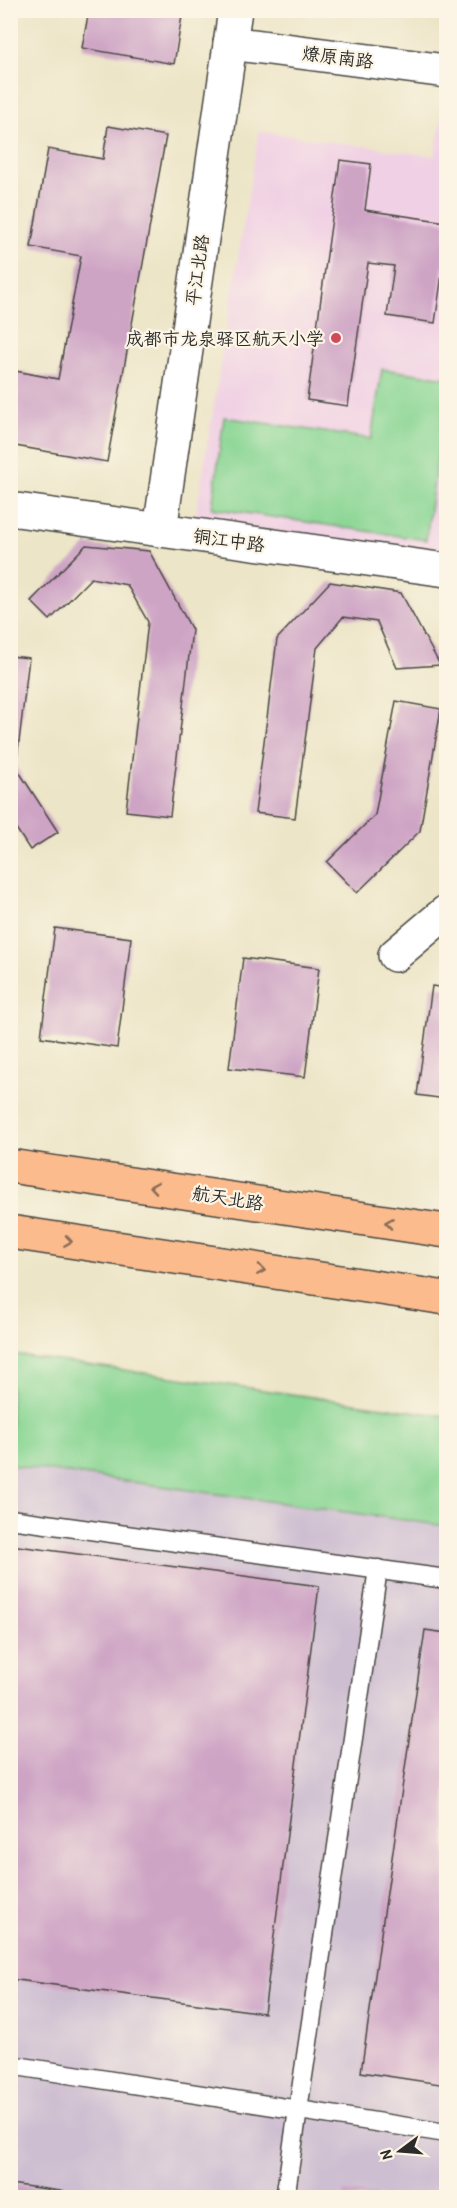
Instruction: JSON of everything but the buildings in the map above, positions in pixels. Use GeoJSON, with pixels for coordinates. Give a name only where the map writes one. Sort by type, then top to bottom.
{"type":"FeatureCollection","features":[{"type":"Feature","properties":{"kind":"main road","name":"航天北路"},"geometry":{"type":"LineString","coordinates":[[10,1166],[447,1231]]}},
{"type":"Feature","properties":{"kind":"main road"},"geometry":{"type":"LineString","coordinates":[[10,1232],[447,1298]]}},
{"type":"Feature","properties":{"kind":"street","name":"平江北路"},"geometry":{"type":"LineString","coordinates":[[160,530],[235,10]]}},
{"type":"Feature","properties":{"kind":"street","name":"燎原南路"},"geometry":{"type":"LineString","coordinates":[[230,43],[447,71]]}},
{"type":"Feature","properties":{"kind":"street","name":"铜江中路"},"geometry":{"type":"LineString","coordinates":[[10,509],[447,570]]}},
{"type":"Feature","properties":{"kind":"street"},"geometry":{"type":"LineString","coordinates":[[395,955],[447,912]]}},
{"type":"Feature","properties":{"kind":"lane"},"geometry":{"type":"LineString","coordinates":[[10,1519],[447,1579]]}},
{"type":"Feature","properties":{"kind":"lane"},"geometry":{"type":"LineString","coordinates":[[285,2198],[378,1569]]}},
{"type":"Feature","properties":{"kind":"lane"},"geometry":{"type":"LineString","coordinates":[[10,2065],[447,2133]]}},
{"type":"Feature","properties":{"kind":"shaded area","name":"成都市龙泉驿区航天小学"},"geometry":{"type":"Polygon","coordinates":[[[446,99],[446,561],[195,519],[259,131],[434,156],[446,99]]]}},
{"type":"Feature","properties":{"kind":"shaded area"},"geometry":{"type":"Polygon","coordinates":[[[11,1465],[446,1526],[446,2197],[11,2198],[11,1465]]]}},
{"type":"Feature","properties":{"kind":"green space"},"geometry":{"type":"Polygon","coordinates":[[[382,369],[446,378],[426,540],[212,508],[224,417],[371,439],[382,369]]]}},
{"type":"Feature","properties":{"kind":"green space"},"geometry":{"type":"Polygon","coordinates":[[[11,1354],[446,1416],[446,1526],[11,1465],[11,1354]]]}},
{"type":"Feature","properties":{"kind":"place","name":"成都市龙泉驿区航天小学"},"geometry":{"type":"Point","coordinates":[336,338]}}]}
